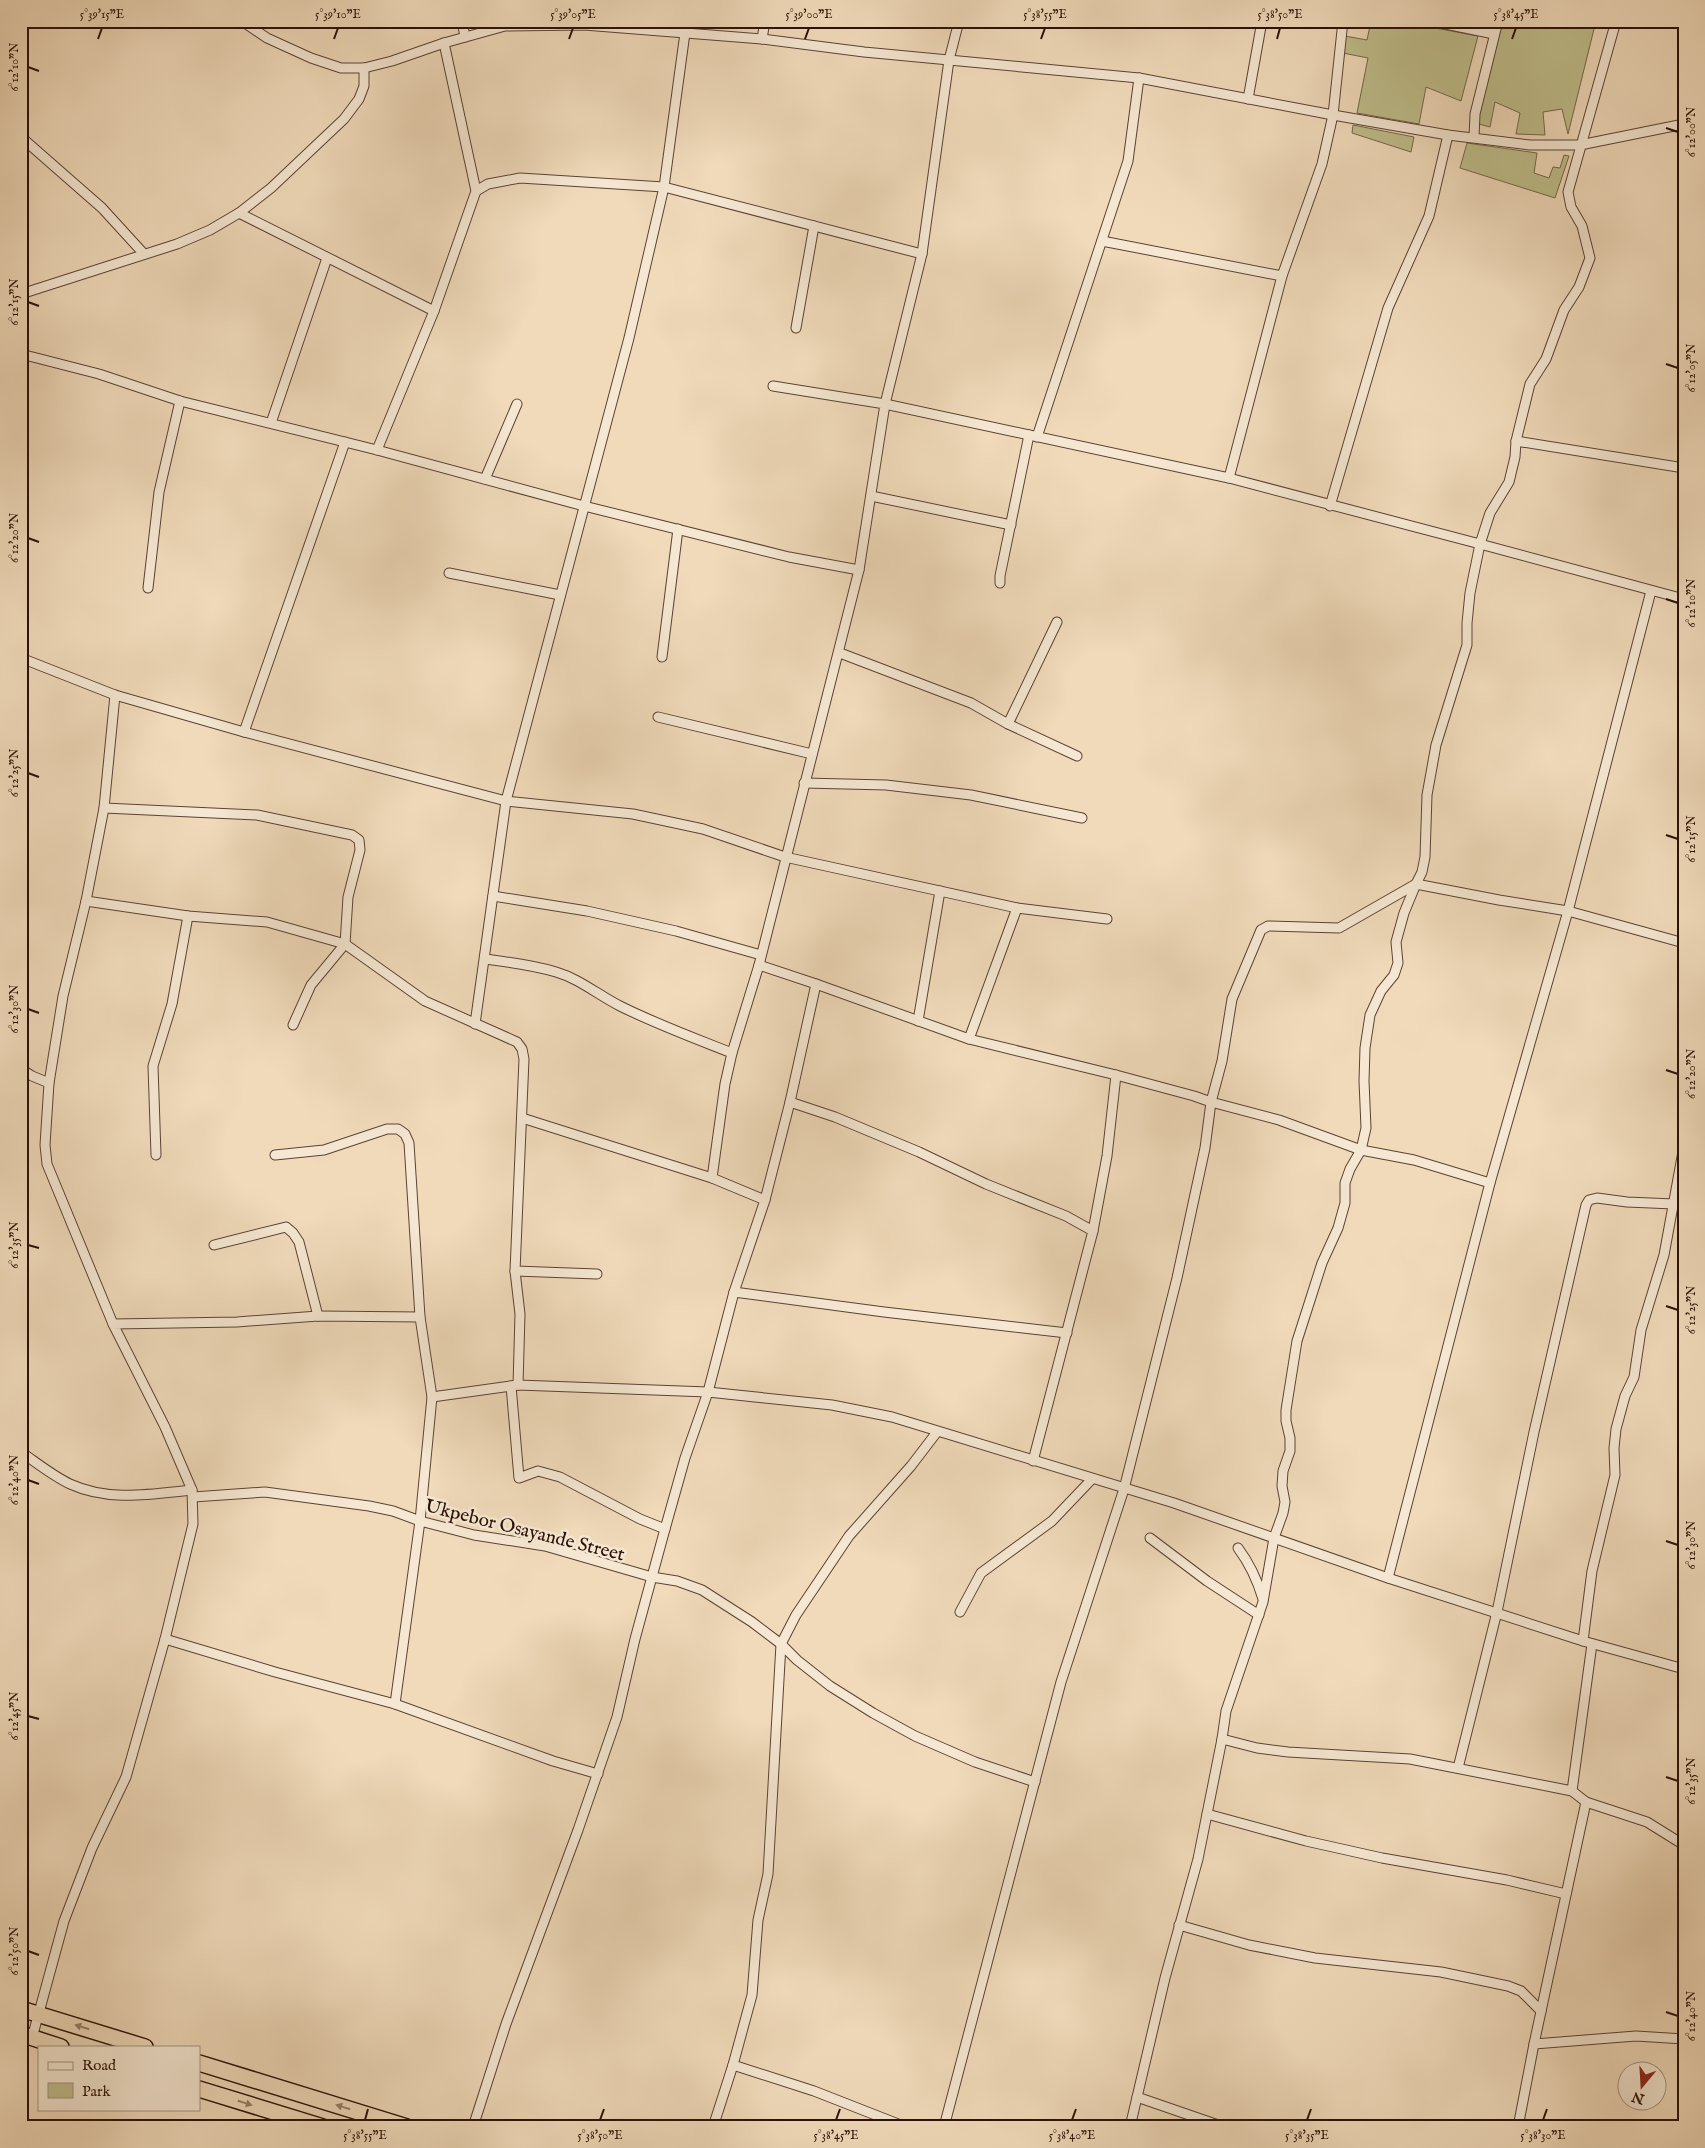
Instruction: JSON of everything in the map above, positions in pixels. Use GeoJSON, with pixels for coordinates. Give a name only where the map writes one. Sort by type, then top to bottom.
{"type":"FeatureCollection","features":[{"type":"Feature","properties":{"kind":"highway"},"geometry":{"type":"LineString","coordinates":[[21,2009],[142,2046]]}},
{"type":"Feature","properties":{"kind":"highway"},"geometry":{"type":"LineString","coordinates":[[27,2036],[58,2046]]}},
{"type":"Feature","properties":{"kind":"highway"},"geometry":{"type":"LineString","coordinates":[[200,2063],[407,2127]]}},
{"type":"Feature","properties":{"kind":"highway"},"geometry":{"type":"LineString","coordinates":[[200,2089],[323,2127]]}},
{"type":"Feature","properties":{"kind":"street"},"geometry":{"type":"LineString","coordinates":[[242,21],[267,38],[340,68],[364,68],[392,61],[444,43],[505,26],[584,25],[762,39],[949,60],[1139,78],[1448,135],[1530,145],[1580,145],[1684,124]]}},
{"type":"Feature","properties":{"kind":"street"},"geometry":{"type":"LineString","coordinates":[[462,21],[465,37]]}},
{"type":"Feature","properties":{"kind":"street"},"geometry":{"type":"LineString","coordinates":[[762,39],[765,21]]}},
{"type":"Feature","properties":{"kind":"street"},"geometry":{"type":"LineString","coordinates":[[712,1178],[725,1084],[732,1053],[759,965],[804,783],[840,653],[859,570],[885,404],[922,254],[949,60],[959,21]]}},
{"type":"Feature","properties":{"kind":"street"},"geometry":{"type":"LineString","coordinates":[[1248,99],[1262,21]]}},
{"type":"Feature","properties":{"kind":"street"},"geometry":{"type":"LineString","coordinates":[[1229,478],[1282,276],[1322,164],[1333,115],[1343,21]]}},
{"type":"Feature","properties":{"kind":"street"},"geometry":{"type":"LineString","coordinates":[[1431,21],[1494,34]]}},
{"type":"Feature","properties":{"kind":"street"},"geometry":{"type":"LineString","coordinates":[[1474,137],[1475,114],[1498,21]]}},
{"type":"Feature","properties":{"kind":"street"},"geometry":{"type":"LineString","coordinates":[[1130,2127],[1165,1978],[1198,1859],[1226,1712],[1263,1602],[1274,1538],[1285,1502],[1282,1479],[1290,1451],[1286,1410],[1297,1341],[1322,1263],[1338,1228],[1345,1203],[1345,1184],[1361,1150],[1366,1128],[1365,1048],[1370,1015],[1381,991],[1394,975],[1398,963],[1396,942],[1404,913],[1422,872],[1425,857],[1427,795],[1436,745],[1467,645],[1470,593],[1480,544],[1490,512],[1509,482],[1515,457],[1516,440],[1530,384],[1546,359],[1564,310],[1579,287],[1590,258],[1582,226],[1571,206],[1568,192],[1616,21]]}},
{"type":"Feature","properties":{"kind":"street"},"geometry":{"type":"LineString","coordinates":[[475,1024],[506,801],[629,338],[664,188],[685,34]]}},
{"type":"Feature","properties":{"kind":"street"},"geometry":{"type":"LineString","coordinates":[[377,450],[434,311],[476,191],[444,43]]}},
{"type":"Feature","properties":{"kind":"street"},"geometry":{"type":"LineString","coordinates":[[21,294],[144,254],[210,230],[239,213],[271,188],[344,119],[359,99],[364,86],[364,68]]}},
{"type":"Feature","properties":{"kind":"street"},"geometry":{"type":"LineString","coordinates":[[1000,584],[1010,525],[1033,436],[1102,241],[1128,161],[1139,78]]}},
{"type":"Feature","properties":{"kind":"street"},"geometry":{"type":"LineString","coordinates":[[1330,506],[1388,308],[1429,216],[1448,135]]}},
{"type":"Feature","properties":{"kind":"street"},"geometry":{"type":"LineString","coordinates":[[21,137],[102,208],[144,254]]}},
{"type":"Feature","properties":{"kind":"street"},"geometry":{"type":"LineString","coordinates":[[476,191],[488,184],[520,178],[664,188],[922,254]]}},
{"type":"Feature","properties":{"kind":"street"},"geometry":{"type":"LineString","coordinates":[[239,213],[434,311]]}},
{"type":"Feature","properties":{"kind":"street"},"geometry":{"type":"LineString","coordinates":[[796,328],[814,226]]}},
{"type":"Feature","properties":{"kind":"street"},"geometry":{"type":"LineString","coordinates":[[1102,241],[1282,276]]}},
{"type":"Feature","properties":{"kind":"street"},"geometry":{"type":"LineString","coordinates":[[271,423],[327,258]]}},
{"type":"Feature","properties":{"kind":"street"},"geometry":{"type":"LineString","coordinates":[[21,354],[99,374],[180,401],[377,450],[584,506],[789,558],[859,570]]}},
{"type":"Feature","properties":{"kind":"street"},"geometry":{"type":"LineString","coordinates":[[773,386],[885,404],[1229,478],[1684,599]]}},
{"type":"Feature","properties":{"kind":"street"},"geometry":{"type":"LineString","coordinates":[[148,588],[159,492],[180,401]]}},
{"type":"Feature","properties":{"kind":"street"},"geometry":{"type":"LineString","coordinates":[[485,479],[517,404]]}},
{"type":"Feature","properties":{"kind":"street"},"geometry":{"type":"LineString","coordinates":[[1516,440],[1684,468]]}},
{"type":"Feature","properties":{"kind":"street"},"geometry":{"type":"LineString","coordinates":[[244,732],[345,442]]}},
{"type":"Feature","properties":{"kind":"street"},"geometry":{"type":"LineString","coordinates":[[871,496],[1010,525]]}},
{"type":"Feature","properties":{"kind":"street"},"geometry":{"type":"LineString","coordinates":[[662,657],[678,529]]}},
{"type":"Feature","properties":{"kind":"street"},"geometry":{"type":"LineString","coordinates":[[449,573],[560,595]]}},
{"type":"Feature","properties":{"kind":"street"},"geometry":{"type":"LineString","coordinates":[[1388,1578],[1490,1183],[1568,911],[1651,591]]}},
{"type":"Feature","properties":{"kind":"street"},"geometry":{"type":"LineString","coordinates":[[1008,724],[1057,622]]}},
{"type":"Feature","properties":{"kind":"street"},"geometry":{"type":"LineString","coordinates":[[840,653],[971,703],[1008,724],[1077,756]]}},
{"type":"Feature","properties":{"kind":"street"},"geometry":{"type":"LineString","coordinates":[[21,658],[115,695],[244,732],[506,801],[633,814],[703,829],[785,857],[1018,908],[1107,919]]}},
{"type":"Feature","properties":{"kind":"street"},"geometry":{"type":"LineString","coordinates":[[27,2036],[38,2014],[64,1921],[92,1848],[126,1777],[165,1639],[193,1524],[192,1494],[165,1427],[113,1324],[47,1164],[45,1145],[49,1083],[63,996],[86,901],[104,808],[115,695]]}},
{"type":"Feature","properties":{"kind":"street"},"geometry":{"type":"LineString","coordinates":[[658,716],[812,754]]}},
{"type":"Feature","properties":{"kind":"street"},"geometry":{"type":"LineString","coordinates":[[804,783],[886,785],[971,795],[1082,818]]}},
{"type":"Feature","properties":{"kind":"street"},"geometry":{"type":"LineString","coordinates":[[104,808],[257,816],[352,835],[359,840],[360,850],[348,896],[345,944],[311,985],[293,1025]]}},
{"type":"Feature","properties":{"kind":"street"},"geometry":{"type":"LineString","coordinates":[[944,2127],[1061,1682],[1124,1489],[1177,1278],[1205,1148],[1211,1102],[1222,1062],[1232,999],[1261,930],[1268,926],[1339,928],[1416,884],[1568,911],[1684,943]]}},
{"type":"Feature","properties":{"kind":"street"},"geometry":{"type":"LineString","coordinates":[[918,1021],[940,891]]}},
{"type":"Feature","properties":{"kind":"street"},"geometry":{"type":"LineString","coordinates":[[493,896],[587,911],[676,931],[761,955]]}},
{"type":"Feature","properties":{"kind":"street"},"geometry":{"type":"LineString","coordinates":[[86,901],[188,916],[267,922],[345,944],[425,1001],[517,1042],[522,1050],[522,1118],[515,1271],[520,1314],[514,1385],[519,1478],[538,1471],[560,1477],[665,1529]]}},
{"type":"Feature","properties":{"kind":"street"},"geometry":{"type":"LineString","coordinates":[[969,1039],[1018,908]]}},
{"type":"Feature","properties":{"kind":"street"},"geometry":{"type":"LineString","coordinates":[[156,1155],[154,1066],[172,1004],[188,916]]}},
{"type":"Feature","properties":{"kind":"street"},"geometry":{"type":"LineString","coordinates":[[484,959],[528,965],[557,972],[581,981],[616,1004],[645,1018],[732,1053]]}},
{"type":"Feature","properties":{"kind":"street"},"geometry":{"type":"LineString","coordinates":[[759,965],[969,1039],[1194,1096],[1279,1120],[1361,1150],[1414,1160],[1490,1183]]}},
{"type":"Feature","properties":{"kind":"street"},"geometry":{"type":"LineString","coordinates":[[473,2127],[506,2024],[598,1774],[617,1717],[665,1529],[708,1392],[734,1292],[765,1200],[790,1102],[816,984]]}},
{"type":"Feature","properties":{"kind":"street"},"geometry":{"type":"LineString","coordinates":[[21,1069],[49,1083]]}},
{"type":"Feature","properties":{"kind":"street"},"geometry":{"type":"LineString","coordinates":[[1033,1461],[1094,1231],[1107,1156],[1116,1075]]}},
{"type":"Feature","properties":{"kind":"street"},"geometry":{"type":"LineString","coordinates":[[790,1102],[835,1117],[919,1152],[986,1184],[1066,1216],[1094,1231]]}},
{"type":"Feature","properties":{"kind":"street"},"geometry":{"type":"LineString","coordinates":[[522,1118],[712,1178],[765,1200]]}},
{"type":"Feature","properties":{"kind":"street"},"geometry":{"type":"LineString","coordinates":[[275,1155],[324,1150],[387,1129],[398,1129],[405,1134],[409,1143],[420,1317],[432,1397],[420,1521],[395,1704]]}},
{"type":"Feature","properties":{"kind":"street"},"geometry":{"type":"LineString","coordinates":[[1572,1791],[1592,1572],[1615,1475],[1614,1448],[1619,1413],[1634,1377],[1641,1330],[1664,1255],[1684,1146]]}},
{"type":"Feature","properties":{"kind":"street"},"geometry":{"type":"LineString","coordinates":[[1458,1768],[1497,1612],[1534,1432],[1586,1206],[1590,1200],[1597,1198],[1627,1202],[1674,1204]]}},
{"type":"Feature","properties":{"kind":"street"},"geometry":{"type":"LineString","coordinates":[[214,1245],[286,1227],[294,1233],[299,1242],[318,1316]]}},
{"type":"Feature","properties":{"kind":"street"},"geometry":{"type":"LineString","coordinates":[[515,1271],[597,1274]]}},
{"type":"Feature","properties":{"kind":"street"},"geometry":{"type":"LineString","coordinates":[[734,1292],[884,1312],[1067,1333]]}},
{"type":"Feature","properties":{"kind":"street"},"geometry":{"type":"LineString","coordinates":[[113,1324],[227,1323],[318,1316],[420,1317]]}},
{"type":"Feature","properties":{"kind":"street"},"geometry":{"type":"LineString","coordinates":[[432,1397],[514,1385],[708,1392],[822,1403],[861,1409],[1174,1503],[1388,1578],[1497,1612],[1587,1643],[1684,1669]]}},
{"type":"Feature","properties":{"kind":"street"},"geometry":{"type":"LineString","coordinates":[[713,2127],[733,2065],[752,1995],[758,1920],[768,1874],[781,1644],[796,1615],[849,1536],[911,1466],[937,1432]]}},
{"type":"Feature","properties":{"kind":"street","name":"Ukpebor Osayande Street"},"geometry":{"type":"LineString","coordinates":[[21,1452],[68,1483],[88,1492],[109,1496],[265,1492],[369,1506],[393,1511],[420,1521],[474,1535],[545,1546],[652,1577],[677,1581],[702,1590],[752,1622],[830,1686],[873,1713],[915,1736],[975,1762],[1035,1782]]}},
{"type":"Feature","properties":{"kind":"street"},"geometry":{"type":"LineString","coordinates":[[960,1612],[981,1573],[1052,1521],[1092,1479]]}},
{"type":"Feature","properties":{"kind":"street"},"geometry":{"type":"LineString","coordinates":[[1150,1538],[1207,1581],[1259,1614]]}},
{"type":"Feature","properties":{"kind":"street"},"geometry":{"type":"LineString","coordinates":[[1238,1548],[1250,1564],[1258,1582],[1263,1602]]}},
{"type":"Feature","properties":{"kind":"street"},"geometry":{"type":"LineString","coordinates":[[165,1639],[275,1672],[395,1704],[553,1762],[598,1774]]}},
{"type":"Feature","properties":{"kind":"street"},"geometry":{"type":"LineString","coordinates":[[1222,1739],[1257,1748],[1288,1752],[1410,1759],[1572,1791],[1586,1802],[1648,1822],[1684,1844]]}},
{"type":"Feature","properties":{"kind":"street"},"geometry":{"type":"LineString","coordinates":[[1518,2127],[1586,1802]]}},
{"type":"Feature","properties":{"kind":"street"},"geometry":{"type":"LineString","coordinates":[[1207,1814],[1306,1841],[1363,1854],[1507,1880],[1566,1894]]}},
{"type":"Feature","properties":{"kind":"street"},"geometry":{"type":"LineString","coordinates":[[1179,1925],[1249,1945],[1315,1958],[1441,1972],[1508,1986],[1521,1991],[1541,2010]]}},
{"type":"Feature","properties":{"kind":"street"},"geometry":{"type":"LineString","coordinates":[[1534,2044],[1636,2036],[1684,2039]]}},
{"type":"Feature","properties":{"kind":"street"},"geometry":{"type":"LineString","coordinates":[[733,2065],[814,2091],[906,2127]]}},
{"type":"Feature","properties":{"kind":"street"},"geometry":{"type":"LineString","coordinates":[[1137,2097],[1224,2127]]}},
{"type":"Feature","properties":{"kind":"green space"},"geometry":{"type":"Polygon","coordinates":[[[1371,21],[1398,21],[1478,36],[1461,101],[1426,87],[1419,124],[1357,113],[1368,58],[1343,53],[1345,36],[1367,40],[1371,21]]]}},
{"type":"Feature","properties":{"kind":"green space"},"geometry":{"type":"Polygon","coordinates":[[[1502,21],[1596,21],[1568,134],[1562,109],[1543,112],[1545,135],[1516,134],[1520,113],[1495,102],[1490,127],[1475,123],[1502,21]]]}},
{"type":"Feature","properties":{"kind":"green space"},"geometry":{"type":"Polygon","coordinates":[[[1353,125],[1414,137],[1411,152],[1352,133],[1353,125]]]}},
{"type":"Feature","properties":{"kind":"green space"},"geometry":{"type":"Polygon","coordinates":[[[1467,143],[1537,153],[1534,173],[1549,178],[1553,167],[1560,168],[1564,155],[1569,156],[1555,198],[1460,168],[1467,143]]]}}]}
